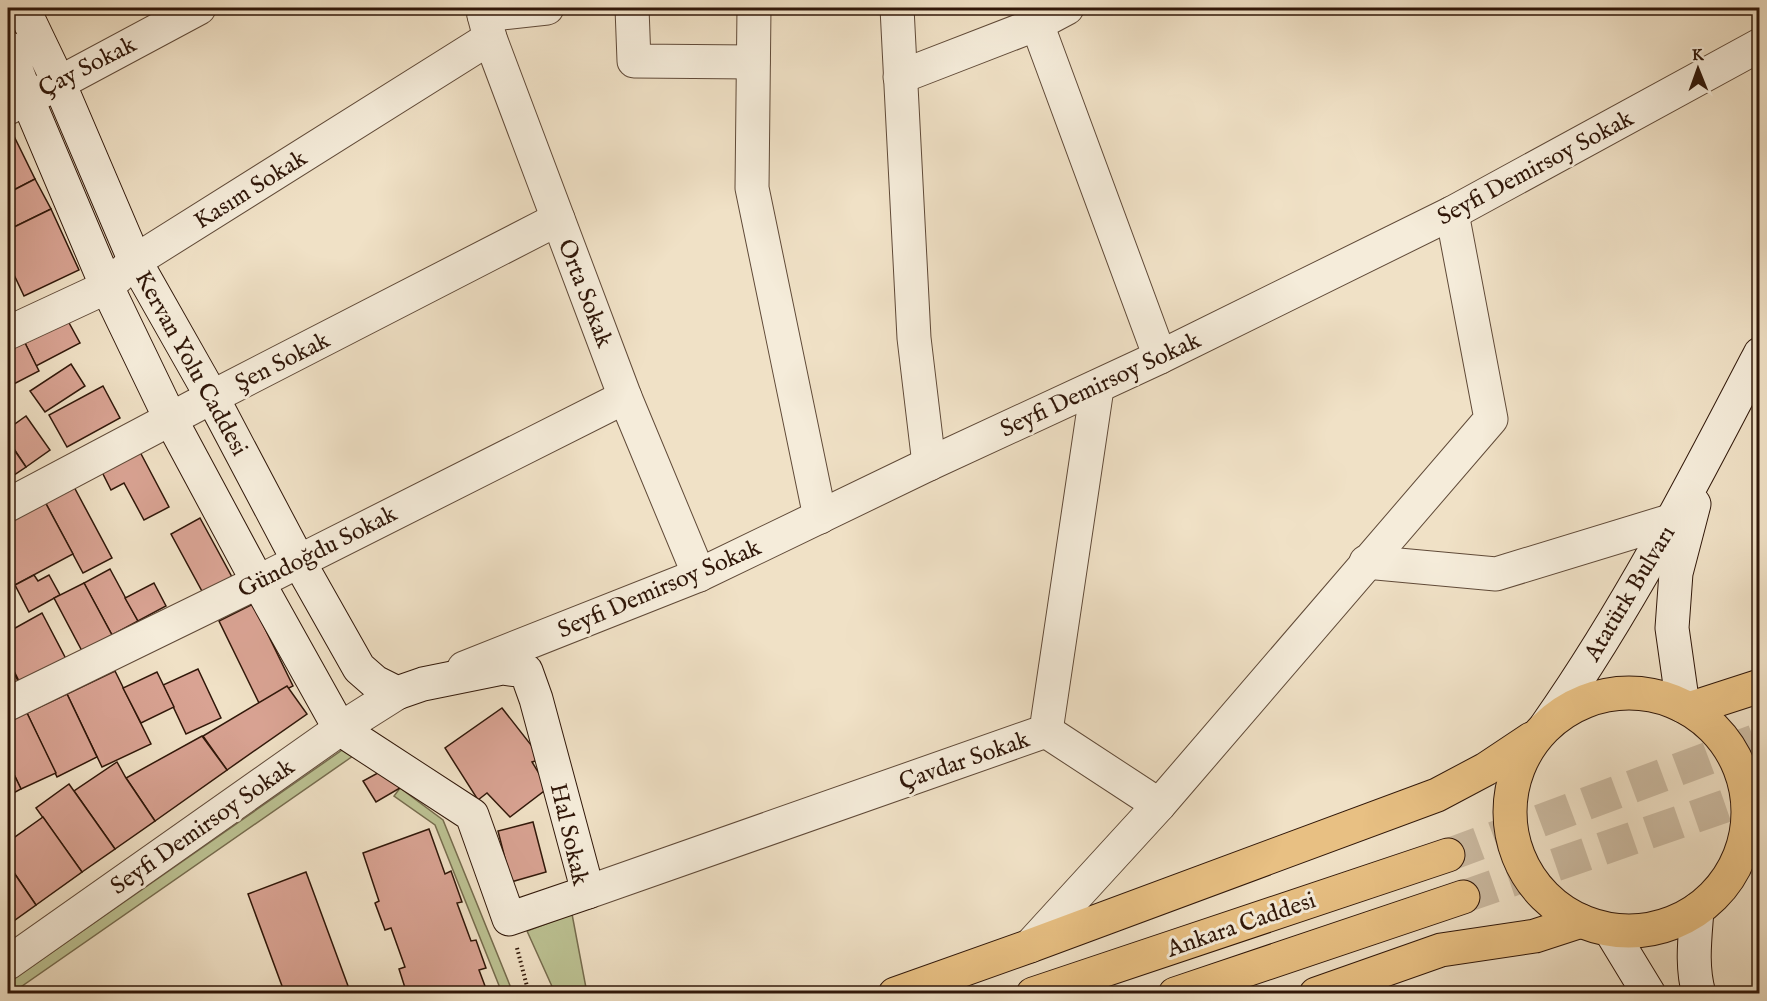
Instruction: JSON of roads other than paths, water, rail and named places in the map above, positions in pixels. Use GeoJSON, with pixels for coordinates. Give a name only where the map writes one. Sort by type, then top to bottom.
{"type":"FeatureCollection","features":[{"type":"Feature","properties":{"kind":"highway"},"geometry":{"type":"LineString","coordinates":[[1686,707],[1760,686]]}},
{"type":"Feature","properties":{"kind":"highway"},"geometry":{"type":"LineString","coordinates":[[895,993],[1030,946],[1437,795],[1486,769],[1570,707],[1599,696],[1630,692],[1661,697],[1686,707],[1714,728],[1734,753],[1745,783],[1749,815],[1743,846],[1745,869],[1697,910],[1677,921],[1633,932],[1595,926],[1441,950],[1316,993]]}},
{"type":"Feature","properties":{"kind":"highway"},"geometry":{"type":"LineString","coordinates":[[1540,731],[1517,769],[1509,804],[1512,840],[1526,874],[1550,902],[1595,926]]}},
{"type":"Feature","properties":{"kind":"highway","name":"Ankara Caddesi"},"geometry":{"type":"LineString","coordinates":[[1033,993],[1448,855]]}},
{"type":"Feature","properties":{"kind":"highway","name":"Ankara Caddesi"},"geometry":{"type":"LineString","coordinates":[[1175,993],[1463,897]]}},
{"type":"Feature","properties":{"kind":"street","name":"Kervan Yolu Caddesi"},"geometry":{"type":"LineString","coordinates":[[23,8],[59,83],[135,261],[212,397],[298,560],[359,668],[375,682],[410,689]]}},
{"type":"Feature","properties":{"kind":"street","name":"Çay Sokak"},"geometry":{"type":"LineString","coordinates":[[17,103],[199,8]]}},
{"type":"Feature","properties":{"kind":"street","name":"Kasım Sokak"},"geometry":{"type":"LineString","coordinates":[[8,333],[107,287],[135,261],[486,20],[547,8]]}},
{"type":"Feature","properties":{"kind":"street"},"geometry":{"type":"LineString","coordinates":[[632,8],[634,61],[753,62]]}},
{"type":"Feature","properties":{"kind":"street"},"geometry":{"type":"LineString","coordinates":[[754,8],[752,188],[820,516]]}},
{"type":"Feature","properties":{"kind":"street"},"geometry":{"type":"LineString","coordinates":[[897,8],[914,338],[929,464]]}},
{"type":"Feature","properties":{"kind":"street"},"geometry":{"type":"LineString","coordinates":[[900,77],[1037,16],[1068,8]]}},
{"type":"Feature","properties":{"kind":"street"},"geometry":{"type":"LineString","coordinates":[[1037,16],[1160,357]]}},
{"type":"Feature","properties":{"kind":"street","name":"Orta Sokak"},"geometry":{"type":"LineString","coordinates":[[486,20],[625,397],[699,575]]}},
{"type":"Feature","properties":{"kind":"street","name":"Seyfi Demirsoy Sokak"},"geometry":{"type":"LineString","coordinates":[[8,963],[340,729],[410,689],[699,575],[929,464],[1096,388],[1452,213],[1760,45]]}},
{"type":"Feature","properties":{"kind":"street","name":"Kervan Yolu Caddesi"},"geometry":{"type":"LineString","coordinates":[[8,48],[17,103],[171,420],[340,729]]}},
{"type":"Feature","properties":{"kind":"street"},"geometry":{"type":"LineString","coordinates":[[1030,946],[1159,805],[1491,418],[1452,213]]}},
{"type":"Feature","properties":{"kind":"street","name":"Şen Sokak"},"geometry":{"type":"LineString","coordinates":[[8,505],[558,219]]}},
{"type":"Feature","properties":{"kind":"street","name":"Atatürk Bulvarı"},"geometry":{"type":"LineString","coordinates":[[1540,731],[1575,684],[1673,520],[1760,354]]}},
{"type":"Feature","properties":{"kind":"street","name":"Çavdar Sokak"},"geometry":{"type":"LineString","coordinates":[[588,892],[1046,731],[1096,388]]}},
{"type":"Feature","properties":{"kind":"street","name":"Gündoğdu Sokak"},"geometry":{"type":"LineString","coordinates":[[8,704],[258,582],[625,397]]}},
{"type":"Feature","properties":{"kind":"street","name":"Atatürk Bulvarı"},"geometry":{"type":"LineString","coordinates":[[1686,707],[1672,628],[1676,573],[1707,456]]}},
{"type":"Feature","properties":{"kind":"street"},"geometry":{"type":"LineString","coordinates":[[1366,562],[1496,573],[1673,520]]}},
{"type":"Feature","properties":{"kind":"street","name":"Hal Sokak"},"geometry":{"type":"LineString","coordinates":[[340,729],[472,815],[509,919],[588,892],[536,699],[526,671],[502,668],[410,689]]}},
{"type":"Feature","properties":{"kind":"street"},"geometry":{"type":"LineString","coordinates":[[1046,731],[1159,805]]}},
{"type":"Feature","properties":{"kind":"street"},"geometry":{"type":"LineString","coordinates":[[1697,910],[1693,953],[1695,979],[1699,993]]}},
{"type":"Feature","properties":{"kind":"street"},"geometry":{"type":"LineString","coordinates":[[1595,926],[1649,993]]}},
{"type":"Feature","properties":{"kind":"tunnel"},"geometry":{"type":"LineString","coordinates":[[1448,855],[1760,739]]}},
{"type":"Feature","properties":{"kind":"tunnel"},"geometry":{"type":"LineString","coordinates":[[1463,897],[1760,794]]}}]}
